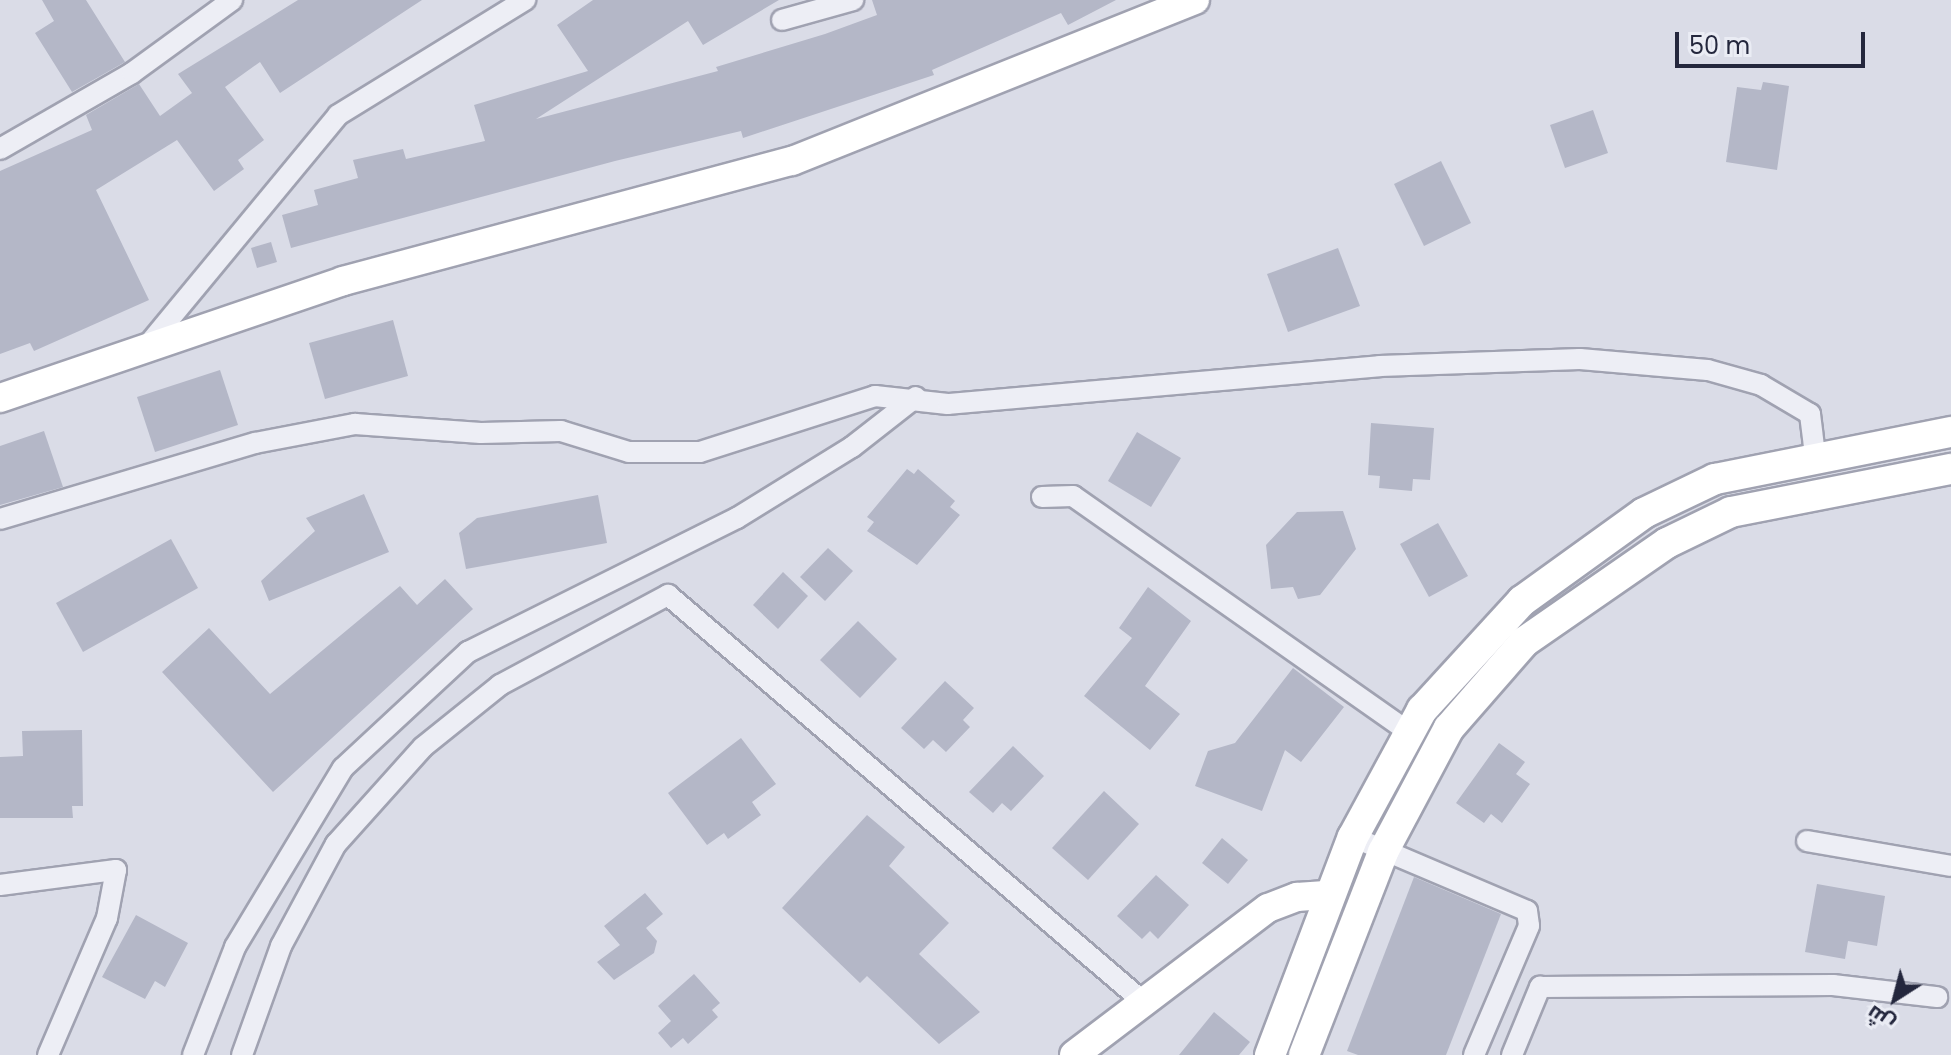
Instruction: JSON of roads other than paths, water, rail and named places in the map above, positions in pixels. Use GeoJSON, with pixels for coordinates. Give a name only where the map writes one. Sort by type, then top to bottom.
{"type":"FeatureCollection","features":[{"type":"Feature","properties":{"kind":"main road"},"geometry":{"type":"LineString","coordinates":[[0,398],[343,281],[792,161],[1195,0]]}},
{"type":"Feature","properties":{"kind":"main road"},"geometry":{"type":"LineString","coordinates":[[1270,1055],[1353,837],[1422,710],[1522,601],[1644,513],[1715,479],[1815,455],[1951,432]]}},
{"type":"Feature","properties":{"kind":"main road"},"geometry":{"type":"LineString","coordinates":[[1304,1055],[1383,852],[1449,728],[1524,642],[1667,543],[1731,512],[1951,469]]}},
{"type":"Feature","properties":{"kind":"main road"},"geometry":{"type":"LineString","coordinates":[[1074,1055],[1140,999],[1268,908],[1297,897],[1329,895]]}},
{"type":"Feature","properties":{"kind":"street"},"geometry":{"type":"LineString","coordinates":[[0,149],[132,73],[232,0]]}},
{"type":"Feature","properties":{"kind":"street"},"geometry":{"type":"LineString","coordinates":[[148,345],[338,115],[495,8],[525,0]]}},
{"type":"Feature","properties":{"kind":"street"},"geometry":{"type":"LineString","coordinates":[[782,20],[853,0]]}},
{"type":"Feature","properties":{"kind":"street"},"geometry":{"type":"LineString","coordinates":[[0,519],[255,443],[355,424],[481,433],[561,431],[629,452],[700,452],[875,396],[916,397],[948,404],[1380,366],[1626,362],[1708,370],[1761,385],[1810,414],[1815,455]]}},
{"type":"Feature","properties":{"kind":"street"},"geometry":{"type":"LineString","coordinates":[[193,1055],[235,947],[343,768],[468,652],[737,518],[852,447],[916,397]]}},
{"type":"Feature","properties":{"kind":"street"},"geometry":{"type":"LineString","coordinates":[[1042,497],[1073,496],[1410,733]]}},
{"type":"Feature","properties":{"kind":"street"},"geometry":{"type":"LineString","coordinates":[[242,1055],[281,946],[336,844],[402,769],[500,685],[668,595],[1140,999]]}},
{"type":"Feature","properties":{"kind":"street"},"geometry":{"type":"LineString","coordinates":[[1353,837],[1527,911],[1529,926],[1474,1055]]}},
{"type":"Feature","properties":{"kind":"street"},"geometry":{"type":"LineString","coordinates":[[1807,841],[1951,866]]}},
{"type":"Feature","properties":{"kind":"street"},"geometry":{"type":"LineString","coordinates":[[0,885],[116,870],[107,918],[48,1055]]}},
{"type":"Feature","properties":{"kind":"street"},"geometry":{"type":"LineString","coordinates":[[1512,1055],[1540,987],[1833,985],[1937,997]]}}]}
